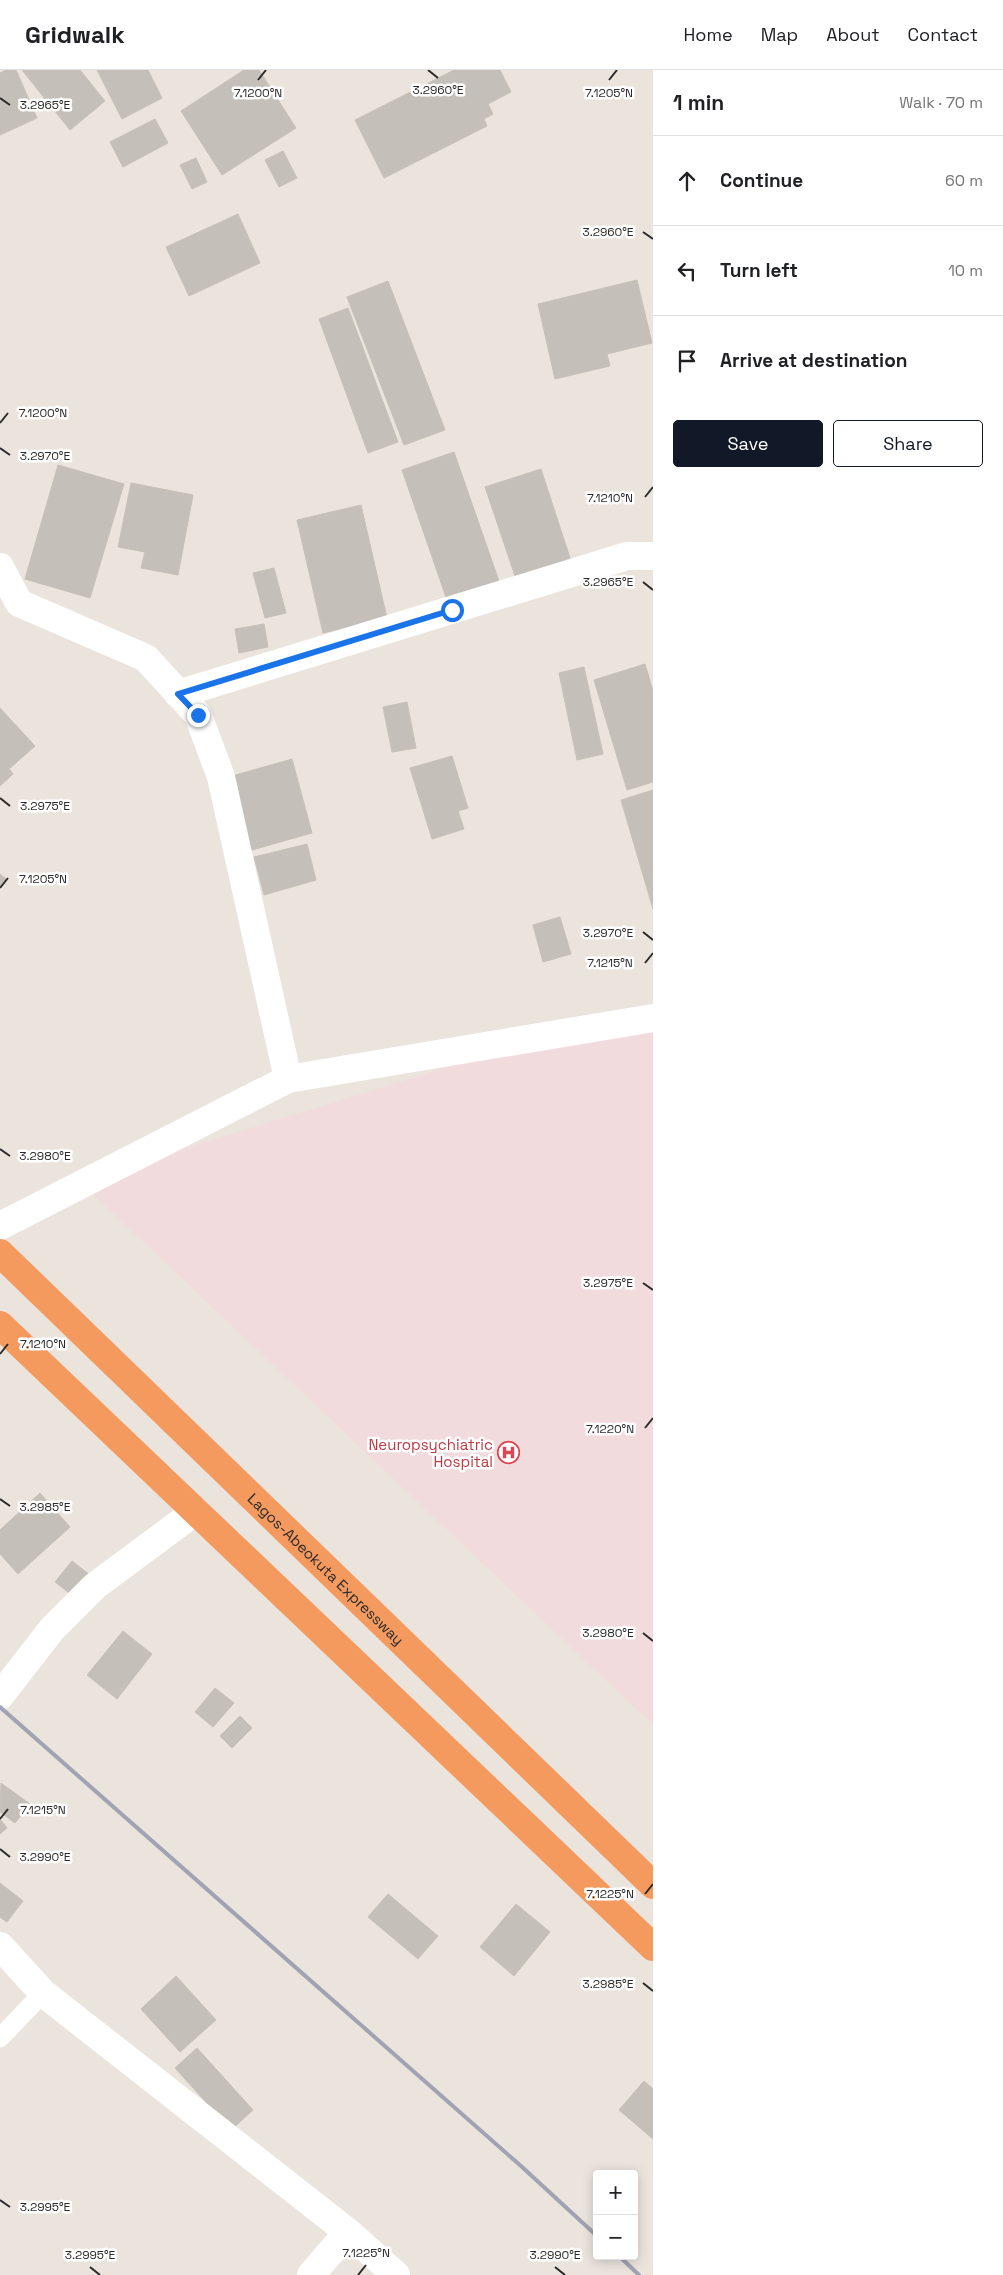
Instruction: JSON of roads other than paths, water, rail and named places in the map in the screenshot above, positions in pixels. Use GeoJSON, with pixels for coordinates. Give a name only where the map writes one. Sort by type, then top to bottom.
{"type":"FeatureCollection","features":[{"type":"Feature","properties":{"kind":"highway","name":"Lagos-Abeokuta Expressway"},"geometry":{"type":"LineString","coordinates":[[0,1253],[653,1884]]}},
{"type":"Feature","properties":{"kind":"highway"},"geometry":{"type":"LineString","coordinates":[[0,1326],[653,1947]]}},
{"type":"Feature","properties":{"kind":"street"},"geometry":{"type":"LineString","coordinates":[[178,694],[627,556],[653,556]]}},
{"type":"Feature","properties":{"kind":"street"},"geometry":{"type":"LineString","coordinates":[[0,567],[19,603],[146,658],[198,715],[221,777],[288,1079]]}},
{"type":"Feature","properties":{"kind":"street"},"geometry":{"type":"LineString","coordinates":[[0,1226],[288,1079],[653,1018]]}},
{"type":"Feature","properties":{"kind":"street"},"geometry":{"type":"LineString","coordinates":[[0,1695],[52,1629],[96,1586],[196,1512]]}},
{"type":"Feature","properties":{"kind":"street"},"geometry":{"type":"LineString","coordinates":[[0,1946],[44,1993],[348,2232],[396,2275]]}},
{"type":"Feature","properties":{"kind":"street"},"geometry":{"type":"LineString","coordinates":[[311,2275],[348,2232]]}},
{"type":"Feature","properties":{"kind":"lane"},"geometry":{"type":"LineString","coordinates":[[0,2038],[44,1993]]}},
{"type":"Feature","properties":{"kind":"railway"},"geometry":{"type":"LineString","coordinates":[[0,1707],[521,2166],[593,2232]]}},
{"type":"Feature","properties":{"kind":"railway"},"geometry":{"type":"LineString","coordinates":[[623,2260],[639,2275]]}},
{"type":"Feature","properties":{"kind":"place","name":"Neuropsychiatric Hospital"},"geometry":{"type":"Point","coordinates":[509,1453]}}]}
